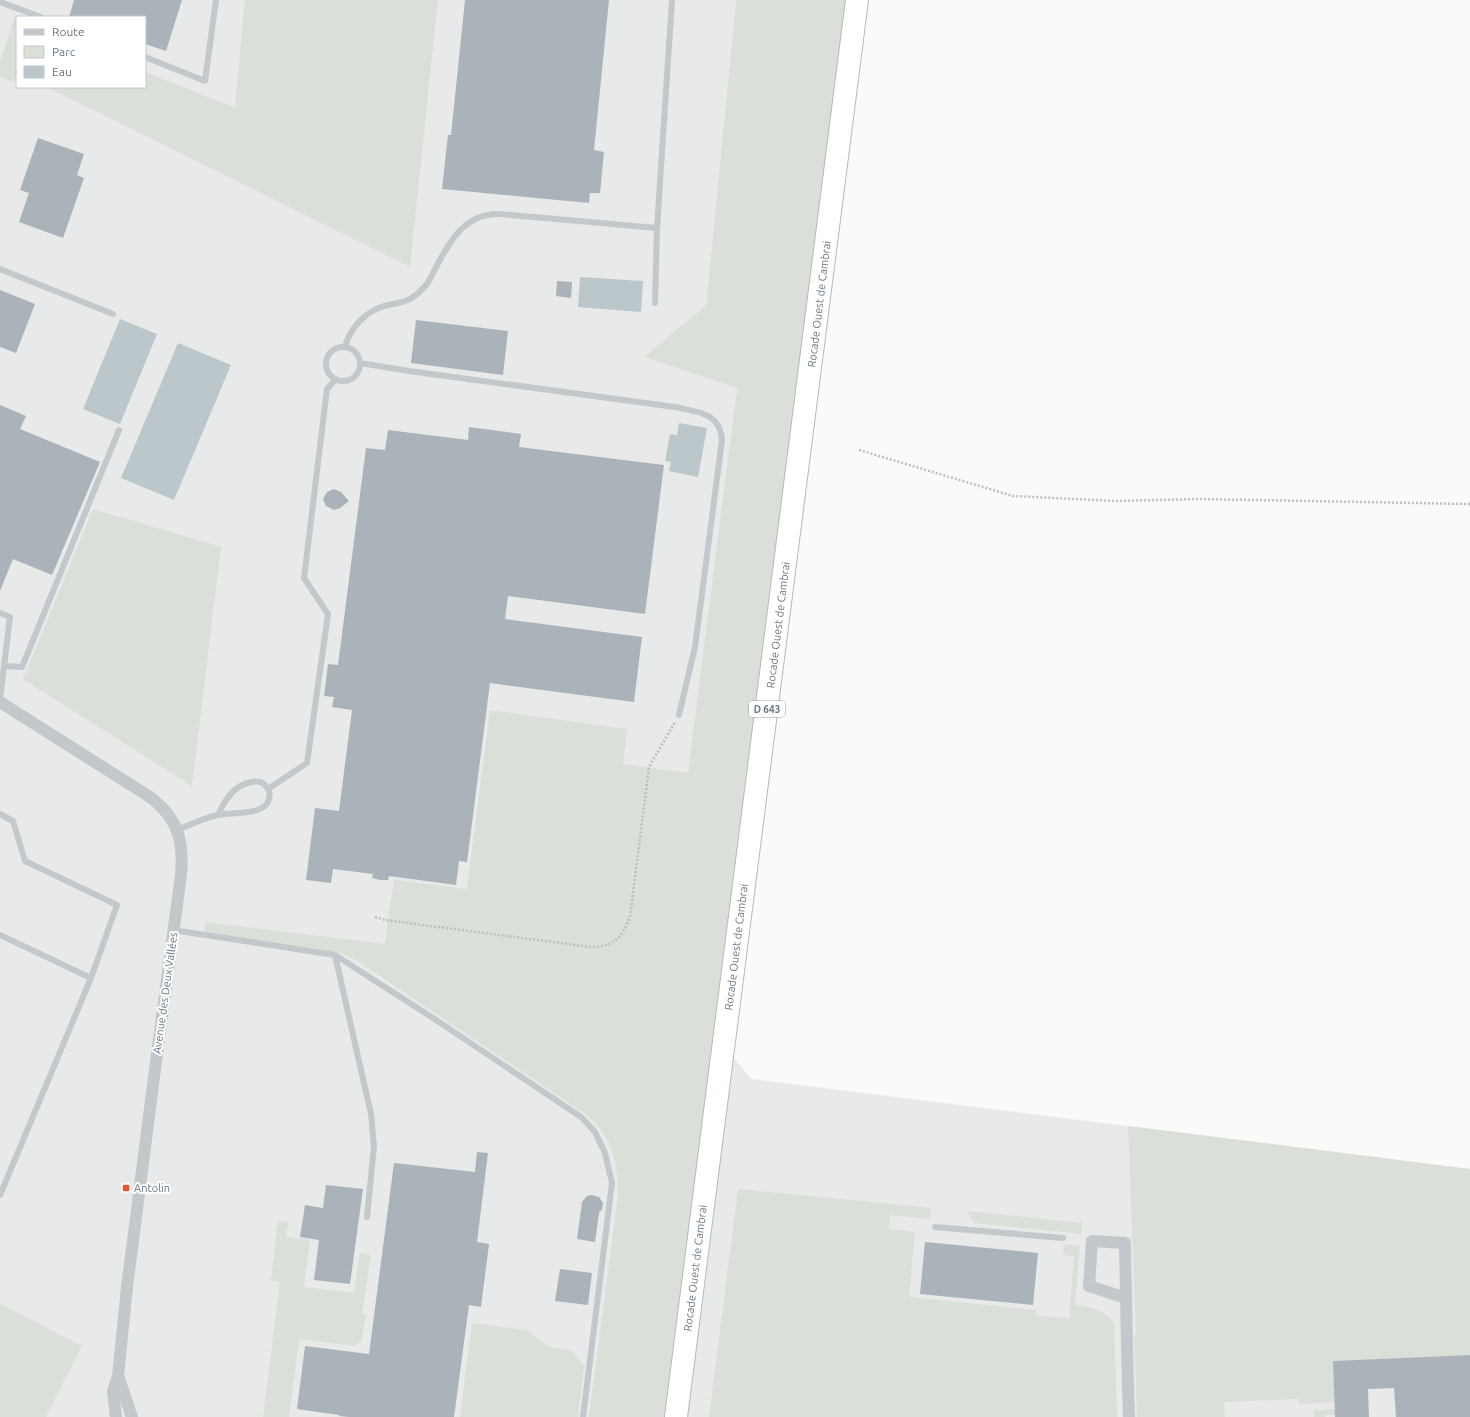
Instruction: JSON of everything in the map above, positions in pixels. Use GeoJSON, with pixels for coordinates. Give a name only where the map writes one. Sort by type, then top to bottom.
{"type":"FeatureCollection","features":[{"type":"Feature","properties":{"kind":"highway","name":"Rocade Ouest de Cambrai"},"geometry":{"type":"LineString","coordinates":[[676,1417],[857,0]]}},
{"type":"Feature","properties":{"kind":"street","name":"Avenue des Deux Vallées"},"geometry":{"type":"LineString","coordinates":[[0,701],[150,797],[168,814],[180,838],[182,867],[132,1252],[118,1376],[113,1391],[116,1417]]}},
{"type":"Feature","properties":{"kind":"street"},"geometry":{"type":"LineString","coordinates":[[1126,1298],[1090,1286],[1092,1241],[1125,1243],[1129,1417]]}},
{"type":"Feature","properties":{"kind":"street","name":"Avenue des Deux Vallées"},"geometry":{"type":"LineString","coordinates":[[118,1376],[132,1417]]}},
{"type":"Feature","properties":{"kind":"lane"},"geometry":{"type":"LineString","coordinates":[[146,57],[205,81],[216,0]]}},
{"type":"Feature","properties":{"kind":"lane"},"geometry":{"type":"LineString","coordinates":[[655,303],[657,228],[672,0]]}},
{"type":"Feature","properties":{"kind":"lane"},"geometry":{"type":"LineString","coordinates":[[0,2],[38,16]]}},
{"type":"Feature","properties":{"kind":"lane"},"geometry":{"type":"LineString","coordinates":[[346,347],[353,330],[367,315],[383,306],[408,300],[421,290],[427,284],[455,236],[468,222],[483,215],[498,214],[657,228]]}},
{"type":"Feature","properties":{"kind":"lane"},"geometry":{"type":"LineString","coordinates":[[0,269],[113,314]]}},
{"type":"Feature","properties":{"kind":"lane"},"geometry":{"type":"LineString","coordinates":[[346,347],[356,353],[360,363],[358,373],[350,380],[340,381],[328,372],[328,357],[335,349],[346,347]]}},
{"type":"Feature","properties":{"kind":"lane"},"geometry":{"type":"LineString","coordinates":[[360,363],[675,407],[702,413],[711,417],[718,424],[721,431],[722,440],[712,522],[694,647],[679,715]]}},
{"type":"Feature","properties":{"kind":"lane"},"geometry":{"type":"LineString","coordinates":[[268,789],[307,763],[328,614],[304,578],[328,388],[336,379]]}},
{"type":"Feature","properties":{"kind":"lane"},"geometry":{"type":"LineString","coordinates":[[4,666],[22,667],[119,430]]}},
{"type":"Feature","properties":{"kind":"lane"},"geometry":{"type":"LineString","coordinates":[[0,613],[10,617],[0,701]]}},
{"type":"Feature","properties":{"kind":"lane"},"geometry":{"type":"LineString","coordinates":[[177,830],[218,815],[227,815],[259,809],[265,806],[269,801],[270,794],[266,785],[261,782],[254,781],[244,784],[236,789],[229,796],[218,815]]}},
{"type":"Feature","properties":{"kind":"lane"},"geometry":{"type":"LineString","coordinates":[[0,814],[13,821],[25,861],[117,905],[91,978],[0,1195]]}},
{"type":"Feature","properties":{"kind":"lane"},"geometry":{"type":"LineString","coordinates":[[173,930],[335,955],[433,1018],[581,1117],[595,1132],[605,1153],[612,1183],[583,1417]]}},
{"type":"Feature","properties":{"kind":"lane"},"geometry":{"type":"LineString","coordinates":[[0,935],[91,978]]}},
{"type":"Feature","properties":{"kind":"lane"},"geometry":{"type":"LineString","coordinates":[[335,955],[371,1114],[374,1146],[367,1217]]}},
{"type":"Feature","properties":{"kind":"lane"},"geometry":{"type":"LineString","coordinates":[[935,1227],[1063,1238]]}},
{"type":"Feature","properties":{"kind":"path"},"geometry":{"type":"LineString","coordinates":[[859,450],[1013,496],[1114,501],[1200,499],[1470,504]]}},
{"type":"Feature","properties":{"kind":"path"},"geometry":{"type":"LineString","coordinates":[[375,917],[385,920],[591,947],[603,946],[615,942],[624,931],[630,917],[649,767],[679,715]]}},
{"type":"Feature","properties":{"kind":"shaded area"},"geometry":{"type":"Polygon","coordinates":[[[0,0],[736,0],[706,305],[644,357],[737,388],[690,773],[662,979],[752,1079],[1470,1169],[1470,1417],[0,1417],[0,0]]]}},
{"type":"Feature","properties":{"kind":"green space"},"geometry":{"type":"Polygon","coordinates":[[[245,0],[438,0],[410,267],[49,88],[146,88],[146,72],[235,108],[245,0]]]}},
{"type":"Feature","properties":{"kind":"green space"},"geometry":{"type":"Polygon","coordinates":[[[736,0],[846,0],[664,1417],[589,1417],[618,1196],[616,1168],[612,1150],[604,1134],[595,1122],[584,1113],[356,960],[341,953],[211,936],[204,934],[205,922],[385,944],[394,880],[467,889],[490,710],[627,729],[623,764],[688,773],[737,388],[644,357],[706,305],[736,0]]]}},
{"type":"Feature","properties":{"kind":"green space"},"geometry":{"type":"Polygon","coordinates":[[[14,19],[16,20],[16,77],[14,82],[0,77],[0,62],[14,19]]]}},
{"type":"Feature","properties":{"kind":"green space"},"geometry":{"type":"Polygon","coordinates":[[[93,509],[221,547],[192,786],[23,679],[93,509]]]}},
{"type":"Feature","properties":{"kind":"green space"},"geometry":{"type":"Polygon","coordinates":[[[1128,1126],[1470,1169],[1470,1355],[1333,1361],[1335,1402],[1299,1404],[1299,1399],[1224,1402],[1225,1417],[1137,1417],[1134,1335],[1136,1335],[1128,1126]]]}},
{"type":"Feature","properties":{"kind":"green space"},"geometry":{"type":"Polygon","coordinates":[[[738,1189],[931,1208],[930,1219],[890,1215],[889,1229],[915,1232],[909,1297],[1036,1310],[1036,1316],[1069,1318],[1074,1256],[1063,1255],[1064,1247],[1066,1244],[1080,1246],[1075,1305],[1102,1312],[1111,1319],[1114,1324],[1117,1417],[709,1417],[738,1189]]]}},
{"type":"Feature","properties":{"kind":"green space"},"geometry":{"type":"Polygon","coordinates":[[[967,1211],[1082,1223],[1081,1234],[974,1223],[967,1211]]]}},
{"type":"Feature","properties":{"kind":"green space"},"geometry":{"type":"Polygon","coordinates":[[[278,1221],[288,1222],[286,1237],[310,1240],[304,1287],[354,1293],[360,1253],[371,1255],[362,1314],[366,1314],[361,1342],[354,1346],[299,1339],[289,1417],[263,1417],[280,1282],[271,1280],[278,1221]]]}},
{"type":"Feature","properties":{"kind":"green space"},"geometry":{"type":"Polygon","coordinates":[[[0,1304],[82,1346],[46,1417],[0,1417],[0,1304]]]}},
{"type":"Feature","properties":{"kind":"green space"},"geometry":{"type":"Polygon","coordinates":[[[472,1323],[525,1330],[530,1332],[548,1346],[572,1351],[584,1365],[578,1417],[460,1417],[472,1323]]]}},
{"type":"Feature","properties":{"kind":"green space"},"geometry":{"type":"Polygon","coordinates":[[[1335,1409],[1335,1415],[1314,1417],[1314,1410],[1335,1409]]]}},
{"type":"Feature","properties":{"kind":"water"},"geometry":{"type":"Polygon","coordinates":[[[580,277],[643,281],[641,312],[578,307],[580,277]]]}},
{"type":"Feature","properties":{"kind":"water"},"geometry":{"type":"Polygon","coordinates":[[[120,319],[157,334],[120,424],[83,409],[120,319]]]}},
{"type":"Feature","properties":{"kind":"water"},"geometry":{"type":"Polygon","coordinates":[[[178,343],[231,365],[174,500],[121,478],[178,343]]]}},
{"type":"Feature","properties":{"kind":"water"},"geometry":{"type":"Polygon","coordinates":[[[679,423],[707,428],[698,477],[669,471],[671,462],[665,461],[670,434],[677,435],[679,423]]]}},
{"type":"Feature","properties":{"kind":"building"},"geometry":{"type":"Polygon","coordinates":[[[74,0],[182,0],[166,51],[146,44],[146,16],[69,16],[74,0]]]}},
{"type":"Feature","properties":{"kind":"building"},"geometry":{"type":"Polygon","coordinates":[[[465,0],[609,0],[594,150],[604,152],[600,193],[590,193],[589,203],[442,189],[448,135],[451,135],[465,0]]]}},
{"type":"Feature","properties":{"kind":"building"},"geometry":{"type":"Polygon","coordinates":[[[38,138],[84,154],[77,175],[84,178],[63,238],[19,222],[29,193],[20,190],[38,138]]]}},
{"type":"Feature","properties":{"kind":"building"},"geometry":{"type":"Polygon","coordinates":[[[557,281],[572,282],[571,298],[556,296],[557,281]]]}},
{"type":"Feature","properties":{"kind":"building"},"geometry":{"type":"Polygon","coordinates":[[[0,290],[35,304],[16,353],[0,347],[0,290]]]}},
{"type":"Feature","properties":{"kind":"building"},"geometry":{"type":"Polygon","coordinates":[[[416,320],[508,331],[503,375],[411,363],[416,320]]]}},
{"type":"Feature","properties":{"kind":"building"},"geometry":{"type":"Polygon","coordinates":[[[0,405],[26,416],[20,429],[100,462],[52,575],[13,559],[0,591],[0,405]]]}},
{"type":"Feature","properties":{"kind":"building"},"geometry":{"type":"Polygon","coordinates":[[[469,427],[521,434],[519,447],[664,465],[645,614],[508,596],[505,619],[642,637],[634,702],[490,683],[467,862],[459,861],[456,885],[389,876],[388,880],[380,880],[372,878],[373,874],[333,869],[331,883],[306,880],[315,808],[339,811],[352,710],[332,707],[334,697],[324,696],[328,664],[338,665],[366,448],[385,450],[388,430],[468,440],[469,427]]]}},
{"type":"Feature","properties":{"kind":"building"},"geometry":{"type":"Polygon","coordinates":[[[334,489],[341,492],[349,501],[340,508],[334,510],[326,506],[323,499],[327,492],[334,489]]]}},
{"type":"Feature","properties":{"kind":"building"},"geometry":{"type":"Polygon","coordinates":[[[477,1152],[488,1153],[477,1242],[489,1244],[481,1307],[469,1305],[454,1417],[349,1417],[297,1409],[305,1346],[369,1354],[394,1163],[475,1172],[477,1152]]]}},
{"type":"Feature","properties":{"kind":"building"},"geometry":{"type":"Polygon","coordinates":[[[326,1185],[363,1189],[350,1284],[314,1280],[319,1240],[300,1237],[305,1205],[323,1208],[326,1185]]]}},
{"type":"Feature","properties":{"kind":"building"},"geometry":{"type":"Polygon","coordinates":[[[591,1195],[599,1197],[603,1203],[602,1209],[599,1213],[595,1242],[577,1239],[582,1202],[587,1196],[591,1195]]]}},
{"type":"Feature","properties":{"kind":"building"},"geometry":{"type":"Polygon","coordinates":[[[925,1242],[1038,1253],[1033,1305],[920,1294],[925,1242]]]}},
{"type":"Feature","properties":{"kind":"building"},"geometry":{"type":"Polygon","coordinates":[[[560,1269],[592,1273],[588,1305],[555,1301],[560,1269]]]}},
{"type":"Feature","properties":{"kind":"building"},"geometry":{"type":"Polygon","coordinates":[[[1470,1355],[1470,1417],[1396,1417],[1394,1388],[1368,1389],[1369,1417],[1335,1417],[1333,1361],[1470,1355]]]}},
{"type":"Feature","properties":{"kind":"place","name":"Antolin"},"geometry":{"type":"Point","coordinates":[126,1188]}}]}
